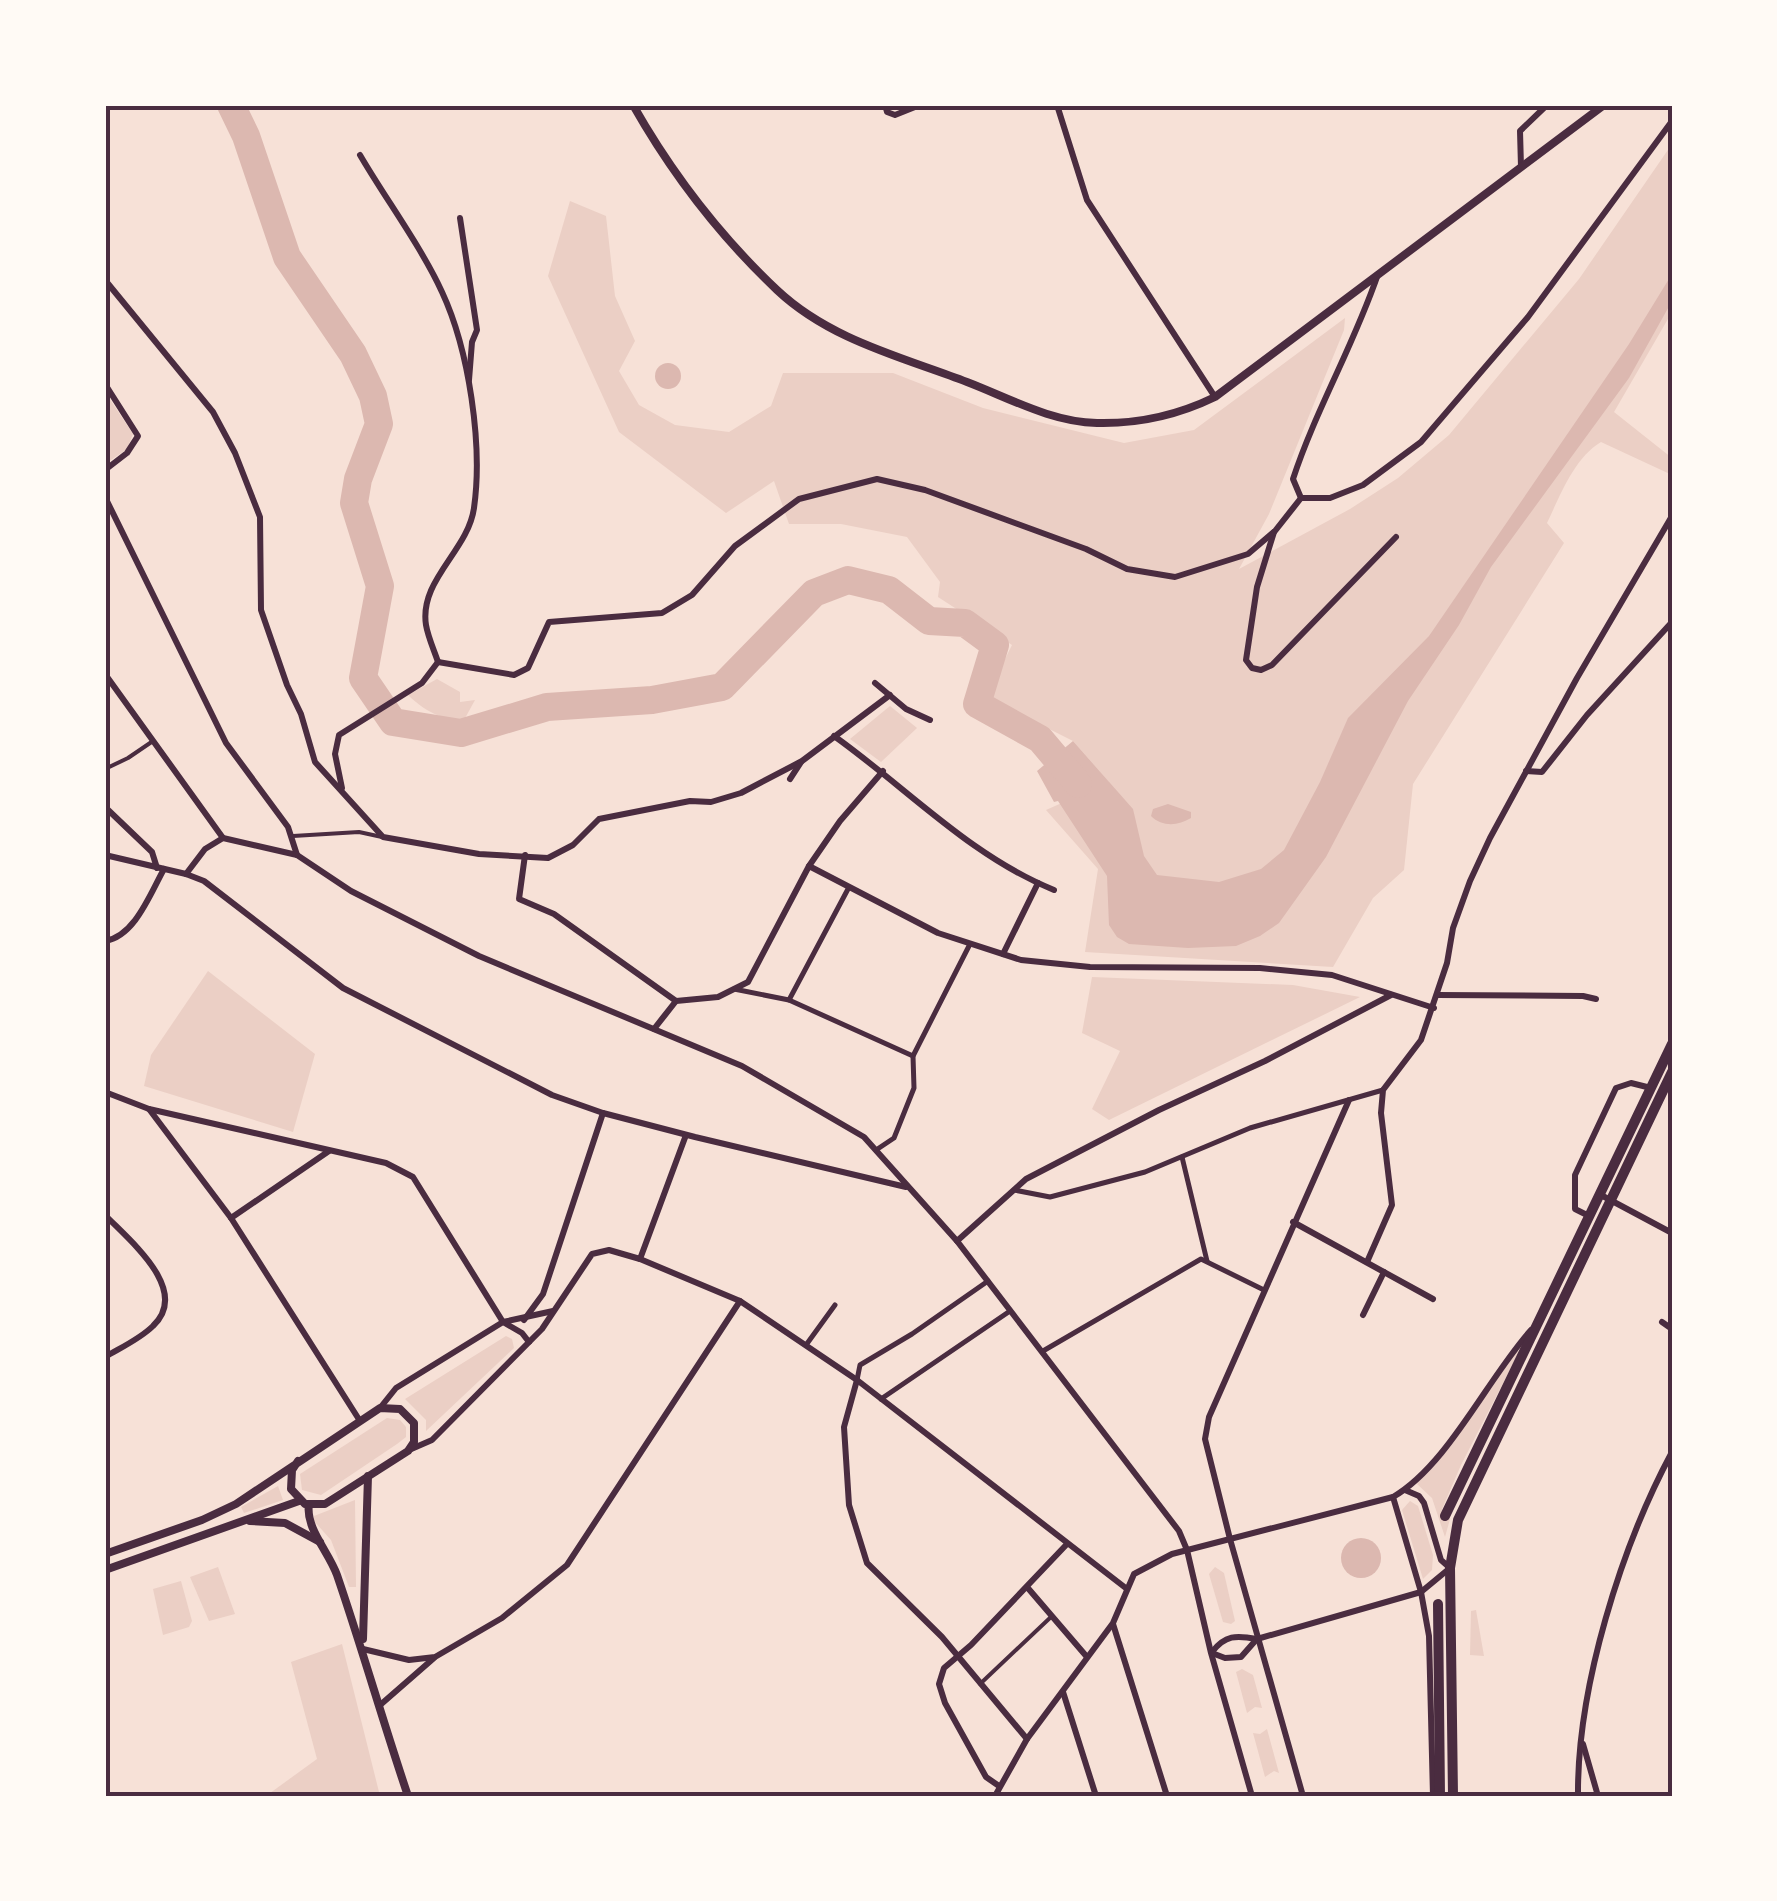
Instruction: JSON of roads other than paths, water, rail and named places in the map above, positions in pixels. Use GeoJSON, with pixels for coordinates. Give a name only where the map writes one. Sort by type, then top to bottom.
{"type":"FeatureCollection","features":[{"type":"Feature","properties":{"kind":"main road"},"geometry":{"type":"LineString","coordinates":[[1453,1796],[1450,1568],[1458,1520],[1672,1044]]}},
{"type":"Feature","properties":{"kind":"main road"},"geometry":{"type":"LineString","coordinates":[[1445,1516],[1589,1216],[1604,1197],[1672,1072]]}},
{"type":"Feature","properties":{"kind":"main road"},"geometry":{"type":"LineString","coordinates":[[1436,1796],[1438,1604]]}},
{"type":"Feature","properties":{"kind":"street"},"geometry":{"type":"LineString","coordinates":[[633,105],[660,154],[728,236],[778,291],[821,324],[889,355],[1058,418],[1095,423],[1145,420],[1193,408],[1215,397],[1604,105]]}},
{"type":"Feature","properties":{"kind":"street"},"geometry":{"type":"LineString","coordinates":[[885,105],[887,112],[894,114],[920,105]]}},
{"type":"Feature","properties":{"kind":"street"},"geometry":{"type":"LineString","coordinates":[[1057,105],[1087,200],[1215,397]]}},
{"type":"Feature","properties":{"kind":"street"},"geometry":{"type":"LineString","coordinates":[[1522,170],[1520,131],[1547,105]]}},
{"type":"Feature","properties":{"kind":"street"},"geometry":{"type":"LineString","coordinates":[[1301,498],[1330,498],[1363,484],[1421,442],[1528,317],[1672,121]]}},
{"type":"Feature","properties":{"kind":"street"},"geometry":{"type":"LineString","coordinates":[[360,156],[442,292],[477,427],[474,510],[428,595],[425,623],[438,662]]}},
{"type":"Feature","properties":{"kind":"street"},"geometry":{"type":"LineString","coordinates":[[460,218],[477,330],[472,342],[468,386]]}},
{"type":"Feature","properties":{"kind":"street"},"geometry":{"type":"LineString","coordinates":[[1301,498],[1292,479],[1360,327],[1378,274]]}},
{"type":"Feature","properties":{"kind":"street"},"geometry":{"type":"LineString","coordinates":[[105,280],[213,412],[235,453],[260,517],[260,610],[301,714],[315,762],[383,838],[479,854],[548,858],[574,845],[599,819],[726,797],[802,761],[890,696]]}},
{"type":"Feature","properties":{"kind":"street"},"geometry":{"type":"LineString","coordinates":[[105,384],[138,436],[128,452],[105,470]]}},
{"type":"Feature","properties":{"kind":"street"},"geometry":{"type":"LineString","coordinates":[[438,662],[514,675],[528,668],[550,622],[662,613],[692,595],[735,546],[800,499],[878,479],[925,490],[1086,549],[1127,569],[1175,578],[1248,554],[1275,531],[1301,498]]}},
{"type":"Feature","properties":{"kind":"street"},"geometry":{"type":"LineString","coordinates":[[105,497],[226,743],[293,836],[297,855]]}},
{"type":"Feature","properties":{"kind":"street"},"geometry":{"type":"LineString","coordinates":[[1367,1262],[1392,1205],[1381,1113],[1383,1090],[1421,1040],[1470,881],[1526,772],[1672,516]]}},
{"type":"Feature","properties":{"kind":"street"},"geometry":{"type":"LineString","coordinates":[[1275,531],[1256,586],[1246,660],[1252,668],[1262,670],[1283,654],[1396,537]]}},
{"type":"Feature","properties":{"kind":"street"},"geometry":{"type":"LineString","coordinates":[[1526,772],[1542,772],[1586,715],[1672,622]]}},
{"type":"Feature","properties":{"kind":"street"},"geometry":{"type":"LineString","coordinates":[[343,790],[334,754],[339,735],[422,682],[438,662]]}},
{"type":"Feature","properties":{"kind":"street"},"geometry":{"type":"LineString","coordinates":[[105,674],[223,838],[297,855],[351,891],[479,956],[742,1066],[864,1137],[957,1241],[1179,1531],[1252,1796]]}},
{"type":"Feature","properties":{"kind":"street"},"geometry":{"type":"LineString","coordinates":[[875,683],[906,709],[930,720]]}},
{"type":"Feature","properties":{"kind":"street"},"geometry":{"type":"LineString","coordinates":[[834,736],[884,771],[987,857],[1054,890]]}},
{"type":"Feature","properties":{"kind":"street"},"geometry":{"type":"LineString","coordinates":[[790,778],[802,761]]}},
{"type":"Feature","properties":{"kind":"street"},"geometry":{"type":"LineString","coordinates":[[525,855],[519,899],[554,914],[676,1001],[718,997],[748,982],[810,866],[840,820],[884,771]]}},
{"type":"Feature","properties":{"kind":"street"},"geometry":{"type":"LineString","coordinates":[[105,807],[152,852],[160,868]]}},
{"type":"Feature","properties":{"kind":"street"},"geometry":{"type":"LineString","coordinates":[[186,874],[205,848],[223,838]]}},
{"type":"Feature","properties":{"kind":"street"},"geometry":{"type":"LineString","coordinates":[[105,855],[204,881],[343,988],[552,1095],[604,1113],[907,1187]]}},
{"type":"Feature","properties":{"kind":"street"},"geometry":{"type":"LineString","coordinates":[[810,866],[938,933],[1021,960],[1090,967],[1260,968],[1332,976],[1434,1008]]}},
{"type":"Feature","properties":{"kind":"street"},"geometry":{"type":"LineString","coordinates":[[105,942],[118,939],[133,923],[160,868]]}},
{"type":"Feature","properties":{"kind":"street"},"geometry":{"type":"LineString","coordinates":[[1003,954],[1038,884]]}},
{"type":"Feature","properties":{"kind":"street"},"geometry":{"type":"LineString","coordinates":[[789,1000],[848,889]]}},
{"type":"Feature","properties":{"kind":"street"},"geometry":{"type":"LineString","coordinates":[[876,1150],[894,1138],[914,1088],[913,1056],[970,944]]}},
{"type":"Feature","properties":{"kind":"street"},"geometry":{"type":"LineString","coordinates":[[732,989],[789,1000],[913,1056]]}},
{"type":"Feature","properties":{"kind":"street"},"geometry":{"type":"LineString","coordinates":[[957,1241],[1026,1180],[1392,994]]}},
{"type":"Feature","properties":{"kind":"street"},"geometry":{"type":"LineString","coordinates":[[1437,995],[1596,999]]}},
{"type":"Feature","properties":{"kind":"street"},"geometry":{"type":"LineString","coordinates":[[654,1029],[676,1001]]}},
{"type":"Feature","properties":{"kind":"street"},"geometry":{"type":"LineString","coordinates":[[1589,1216],[1574,1208],[1575,1174],[1616,1088],[1631,1083],[1652,1088]]}},
{"type":"Feature","properties":{"kind":"street"},"geometry":{"type":"LineString","coordinates":[[1012,1190],[1050,1197],[1145,1172],[1250,1128],[1383,1090]]}},
{"type":"Feature","properties":{"kind":"street"},"geometry":{"type":"LineString","coordinates":[[105,1092],[149,1109],[386,1163],[413,1177],[503,1322],[522,1333],[528,1342]]}},
{"type":"Feature","properties":{"kind":"street"},"geometry":{"type":"LineString","coordinates":[[1303,1796],[1205,1438],[1264,1290],[1348,1100]]}},
{"type":"Feature","properties":{"kind":"street"},"geometry":{"type":"LineString","coordinates":[[149,1109],[231,1218],[360,1421]]}},
{"type":"Feature","properties":{"kind":"street"},"geometry":{"type":"LineString","coordinates":[[524,1320],[543,1294],[604,1113]]}},
{"type":"Feature","properties":{"kind":"street"},"geometry":{"type":"LineString","coordinates":[[640,1260],[686,1134]]}},
{"type":"Feature","properties":{"kind":"street"},"geometry":{"type":"LineString","coordinates":[[231,1218],[330,1150]]}},
{"type":"Feature","properties":{"kind":"street"},"geometry":{"type":"LineString","coordinates":[[1182,1156],[1207,1261]]}},
{"type":"Feature","properties":{"kind":"street"},"geometry":{"type":"LineString","coordinates":[[1604,1197],[1672,1233]]}},
{"type":"Feature","properties":{"kind":"street"},"geometry":{"type":"LineString","coordinates":[[105,1216],[144,1255],[167,1294],[165,1310],[153,1326],[105,1356]]}},
{"type":"Feature","properties":{"kind":"street"},"geometry":{"type":"LineString","coordinates":[[1294,1222],[1433,1300]]}},
{"type":"Feature","properties":{"kind":"street"},"geometry":{"type":"LineString","coordinates":[[105,1570],[244,1520],[304,1503],[325,1504],[408,1450],[432,1440],[528,1342],[592,1254],[609,1250],[740,1301],[857,1380],[1127,1589]]}},
{"type":"Feature","properties":{"kind":"street"},"geometry":{"type":"LineString","coordinates":[[1043,1352],[1201,1259],[1264,1290]]}},
{"type":"Feature","properties":{"kind":"street"},"geometry":{"type":"LineString","coordinates":[[1363,1315],[1384,1272]]}},
{"type":"Feature","properties":{"kind":"street"},"geometry":{"type":"LineString","coordinates":[[988,1281],[912,1334],[860,1364],[844,1428],[849,1505],[868,1563],[942,1636],[1027,1739]]}},
{"type":"Feature","properties":{"kind":"street"},"geometry":{"type":"LineString","coordinates":[[378,1708],[434,1657],[502,1618],[567,1565],[740,1301]]}},
{"type":"Feature","properties":{"kind":"street"},"geometry":{"type":"LineString","coordinates":[[806,1345],[835,1304]]}},
{"type":"Feature","properties":{"kind":"street"},"geometry":{"type":"LineString","coordinates":[[881,1399],[1010,1310]]}},
{"type":"Feature","properties":{"kind":"street"},"geometry":{"type":"LineString","coordinates":[[105,1554],[236,1504],[380,1408],[396,1388],[503,1322],[554,1311]]}},
{"type":"Feature","properties":{"kind":"street"},"geometry":{"type":"LineString","coordinates":[[995,1796],[1027,1739],[1113,1623],[1134,1574],[1152,1562],[1187,1550],[1393,1498],[1429,1467],[1538,1322]]}},
{"type":"Feature","properties":{"kind":"street"},"geometry":{"type":"LineString","coordinates":[[1662,1322],[1672,1329]]}},
{"type":"Feature","properties":{"kind":"street"},"geometry":{"type":"LineString","coordinates":[[380,1408],[400,1408],[414,1423],[416,1432],[408,1450]]}},
{"type":"Feature","properties":{"kind":"street"},"geometry":{"type":"LineString","coordinates":[[1578,1796],[1581,1738],[1592,1678],[1630,1541],[1672,1452]]}},
{"type":"Feature","properties":{"kind":"street"},"geometry":{"type":"LineString","coordinates":[[298,1461],[290,1480],[330,1555],[408,1796]]}},
{"type":"Feature","properties":{"kind":"street"},"geometry":{"type":"LineString","coordinates":[[363,1649],[368,1476]]}},
{"type":"Feature","properties":{"kind":"street"},"geometry":{"type":"LineString","coordinates":[[1211,1653],[1220,1642],[1234,1635],[1257,1638],[1421,1592],[1450,1568],[1440,1560],[1424,1503],[1405,1490]]}},
{"type":"Feature","properties":{"kind":"street"},"geometry":{"type":"LineString","coordinates":[[1393,1498],[1421,1592],[1429,1636],[1436,1796]]}},
{"type":"Feature","properties":{"kind":"street"},"geometry":{"type":"LineString","coordinates":[[244,1520],[285,1523],[320,1542]]}},
{"type":"Feature","properties":{"kind":"street"},"geometry":{"type":"LineString","coordinates":[[999,1786],[986,1777],[941,1695],[939,1684],[944,1668],[1068,1544]]}},
{"type":"Feature","properties":{"kind":"street"},"geometry":{"type":"LineString","coordinates":[[1027,1587],[1087,1656]]}},
{"type":"Feature","properties":{"kind":"street"},"geometry":{"type":"LineString","coordinates":[[1113,1623],[1167,1796]]}},
{"type":"Feature","properties":{"kind":"street"},"geometry":{"type":"LineString","coordinates":[[1211,1653],[1226,1658],[1240,1656],[1251,1649],[1257,1638]]}},
{"type":"Feature","properties":{"kind":"street"},"geometry":{"type":"LineString","coordinates":[[363,1649],[410,1660],[434,1657]]}},
{"type":"Feature","properties":{"kind":"street"},"geometry":{"type":"LineString","coordinates":[[1063,1691],[1096,1796]]}},
{"type":"Feature","properties":{"kind":"street"},"geometry":{"type":"LineString","coordinates":[[1581,1738],[1598,1796]]}},
{"type":"Feature","properties":{"kind":"lane"},"geometry":{"type":"LineString","coordinates":[[105,769],[152,740]]}},
{"type":"Feature","properties":{"kind":"lane"},"geometry":{"type":"LineString","coordinates":[[293,836],[345,832],[383,838]]}},
{"type":"Feature","properties":{"kind":"lane"},"geometry":{"type":"LineString","coordinates":[[980,1684],[1052,1616]]}},
{"type":"Feature","properties":{"kind":"waterway"},"geometry":{"type":"LineString","coordinates":[[231,105],[246,136],[287,257],[353,354],[373,396],[379,424],[358,479],[354,503],[380,586],[363,678],[393,722],[461,733],[547,707],[652,700],[722,687],[814,593],[848,580],[889,590],[929,621],[965,623],[995,645],[977,704],[1040,739],[1078,784]]}}]}
